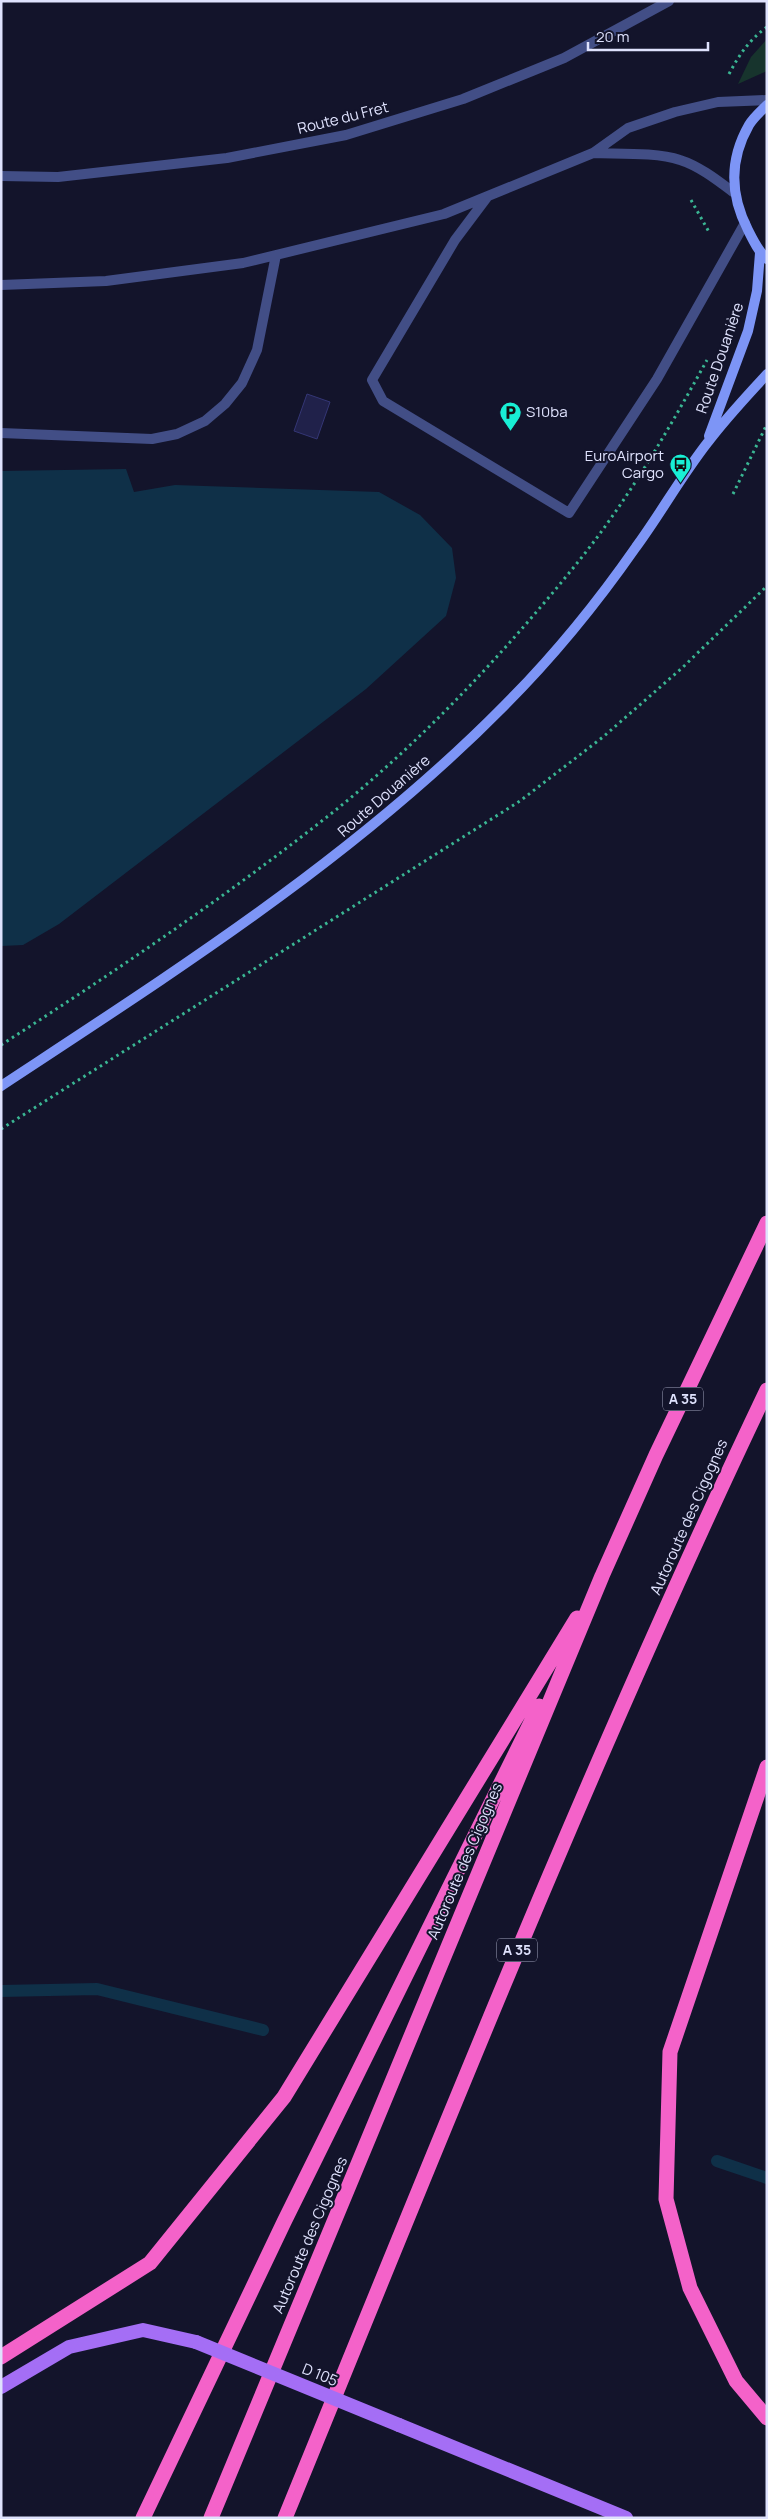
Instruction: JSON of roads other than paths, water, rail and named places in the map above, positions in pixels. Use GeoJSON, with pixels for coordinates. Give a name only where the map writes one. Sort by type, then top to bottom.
{"type":"FeatureCollection","features":[{"type":"Feature","properties":{"kind":"highway","name":"Autoroute des Cigognes"},"geometry":{"type":"LineString","coordinates":[[211,2518],[602,1576],[656,1455],[767,1223]]}},
{"type":"Feature","properties":{"kind":"highway","name":"Autoroute des Cigognes"},"geometry":{"type":"LineString","coordinates":[[285,2518],[527,1926],[724,1478],[767,1390]]}},
{"type":"Feature","properties":{"kind":"highway"},"geometry":{"type":"LineString","coordinates":[[1,2357],[150,2263],[284,2097],[602,1576]]}},
{"type":"Feature","properties":{"kind":"highway"},"geometry":{"type":"LineString","coordinates":[[143,2518],[284,2222],[602,1576]]}},
{"type":"Feature","properties":{"kind":"highway"},"geometry":{"type":"LineString","coordinates":[[767,1767],[670,2052],[666,2199],[690,2288],[736,2381],[767,2418]]}},
{"type":"Feature","properties":{"kind":"main road"},"geometry":{"type":"LineString","coordinates":[[763,256],[745,223],[734,192],[735,159],[749,125],[767,105]]}},
{"type":"Feature","properties":{"kind":"main road","name":"Route Douanière"},"geometry":{"type":"LineString","coordinates":[[707,443],[748,331],[763,256]]}},
{"type":"Feature","properties":{"kind":"main road","name":"Route Douanière"},"geometry":{"type":"LineString","coordinates":[[1,1086],[221,941],[290,891],[398,806],[505,705],[579,621],[634,550],[707,443],[767,374]]}},
{"type":"Feature","properties":{"kind":"main road","name":"D 105"},"geometry":{"type":"LineString","coordinates":[[1,2387],[69,2347],[143,2330],[196,2342],[626,2518]]}},
{"type":"Feature","properties":{"kind":"lane","name":"Route du Fret"},"geometry":{"type":"LineString","coordinates":[[1,176],[58,178],[227,158],[346,135],[463,99],[545,65],[670,1]]}},
{"type":"Feature","properties":{"kind":"lane"},"geometry":{"type":"LineString","coordinates":[[1,285],[106,282],[243,263],[444,214],[594,153],[628,128],[675,112],[718,102],[767,100]]}},
{"type":"Feature","properties":{"kind":"lane"},"geometry":{"type":"LineString","coordinates":[[594,153],[660,156],[680,160],[734,192]]}},
{"type":"Feature","properties":{"kind":"lane"},"geometry":{"type":"LineString","coordinates":[[488,196],[455,240],[372,380],[383,401],[569,513],[657,380],[745,223]]}},
{"type":"Feature","properties":{"kind":"lane"},"geometry":{"type":"LineString","coordinates":[[1,433],[152,439],[177,434],[205,421],[225,404],[242,383],[258,350],[276,255]]}},
{"type":"Feature","properties":{"kind":"water"},"geometry":{"type":"Polygon","coordinates":[[[126,469],[134,492],[175,485],[379,492],[420,515],[452,548],[456,578],[446,616],[366,689],[59,924],[23,945],[1,946],[1,471],[126,469]]]}},
{"type":"Feature","properties":{"kind":"waterway"},"geometry":{"type":"LineString","coordinates":[[1,1991],[97,1989],[263,2030]]}},
{"type":"Feature","properties":{"kind":"waterway"},"geometry":{"type":"LineString","coordinates":[[717,2161],[767,2178]]}},
{"type":"Feature","properties":{"kind":"place","name":"S10ba"},"geometry":{"type":"Point","coordinates":[510,431]}},
{"type":"Feature","properties":{"kind":"place","name":"EuroAirport Cargo"},"geometry":{"type":"Point","coordinates":[680,484]}}]}
